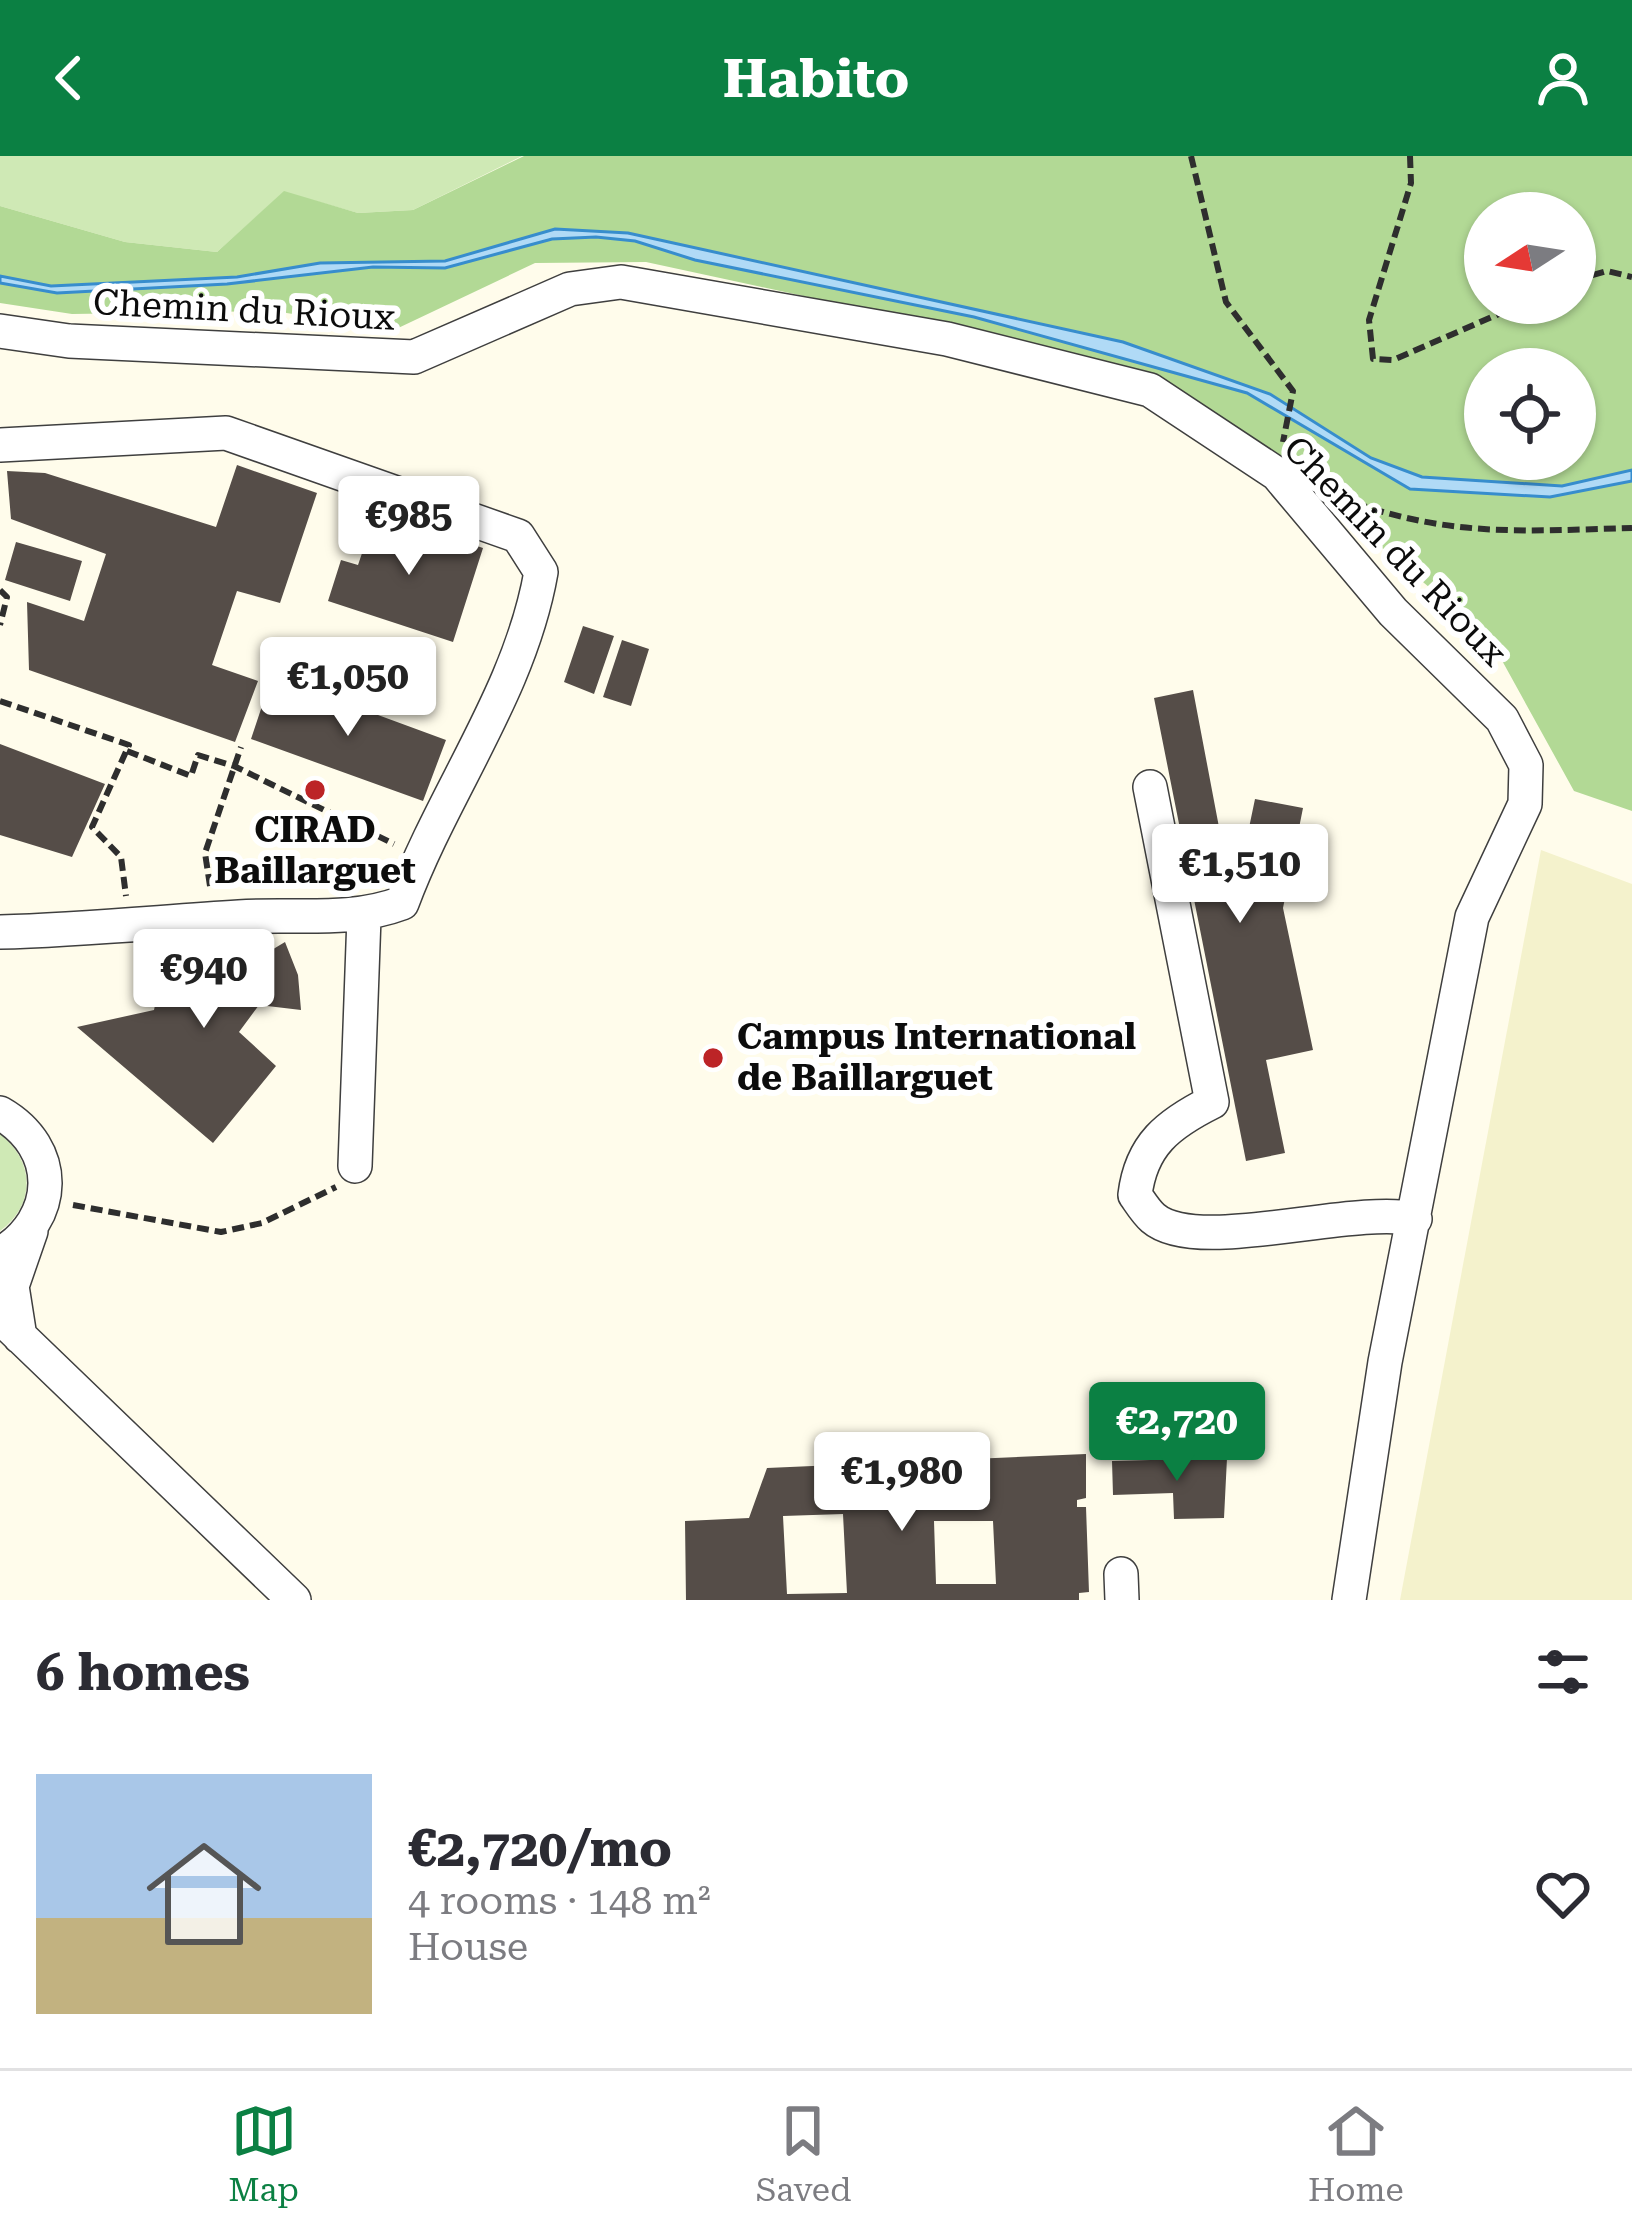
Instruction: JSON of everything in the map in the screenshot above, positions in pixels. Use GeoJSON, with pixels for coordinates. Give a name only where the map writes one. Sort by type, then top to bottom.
{"type":"FeatureCollection","features":[{"type":"Feature","properties":{"kind":"street","name":"Chemin du Rioux"},"geometry":{"type":"LineString","coordinates":[[0,331],[69,341],[414,357],[570,289],[621,282],[1075,367],[1150,390],[1277,474],[1393,611],[1502,719],[1526,765],[1525,804],[1472,917],[1385,1362],[1349,1600]]}},
{"type":"Feature","properties":{"kind":"street"},"geometry":{"type":"LineString","coordinates":[[0,445],[226,433],[518,536],[541,572],[511,678],[419,856],[402,903],[364,917],[0,932]]}},
{"type":"Feature","properties":{"kind":"street"},"geometry":{"type":"LineString","coordinates":[[1150,787],[1212,1102],[1159,1134],[1139,1165],[1135,1196],[1155,1221],[1198,1232],[1334,1218],[1415,1219]]}},
{"type":"Feature","properties":{"kind":"street"},"geometry":{"type":"LineString","coordinates":[[355,1166],[364,917]]}},
{"type":"Feature","properties":{"kind":"street"},"geometry":{"type":"LineString","coordinates":[[0,1114],[17,1123],[43,1157],[39,1214],[12,1286],[10,1327],[294,1600]]}},
{"type":"Feature","properties":{"kind":"street"},"geometry":{"type":"LineString","coordinates":[[0,1254],[39,1214]]}},
{"type":"Feature","properties":{"kind":"path"},"geometry":{"type":"LineString","coordinates":[[1191,156],[1226,302],[1293,391],[1277,474]]}},
{"type":"Feature","properties":{"kind":"path"},"geometry":{"type":"LineString","coordinates":[[1410,156],[1412,183],[1369,320],[1373,359],[1393,360],[1476,324]]}},
{"type":"Feature","properties":{"kind":"path"},"geometry":{"type":"LineString","coordinates":[[1596,274],[1607,271],[1632,278]]}},
{"type":"Feature","properties":{"kind":"path"},"geometry":{"type":"LineString","coordinates":[[1334,495],[1390,516],[1474,532],[1632,528]]}},
{"type":"Feature","properties":{"kind":"path"},"geometry":{"type":"LineString","coordinates":[[0,590],[7,597],[0,625]]}},
{"type":"Feature","properties":{"kind":"path"},"geometry":{"type":"LineString","coordinates":[[0,700],[74,722],[130,746],[92,827],[121,857],[131,929]]}},
{"type":"Feature","properties":{"kind":"path"},"geometry":{"type":"LineString","coordinates":[[215,920],[205,853],[241,747]]}},
{"type":"Feature","properties":{"kind":"path"},"geometry":{"type":"LineString","coordinates":[[127,751],[191,776],[198,755],[234,766],[419,856]]}},
{"type":"Feature","properties":{"kind":"path"},"geometry":{"type":"LineString","coordinates":[[39,1214],[221,1232],[262,1223],[325,1194],[355,1166]]}},
{"type":"Feature","properties":{"kind":"shaded area"},"geometry":{"type":"Polygon","coordinates":[[[1541,850],[1632,884],[1632,1600],[1400,1600],[1541,850]]]}},
{"type":"Feature","properties":{"kind":"green space"},"geometry":{"type":"Polygon","coordinates":[[[0,156],[522,156],[413,210],[358,213],[284,192],[217,252],[125,242],[0,206],[0,156]]]}},
{"type":"Feature","properties":{"kind":"green space"},"geometry":{"type":"Polygon","coordinates":[[[524,156],[1632,156],[1632,811],[1574,791],[1489,637],[1245,434],[1104,361],[646,262],[535,263],[394,330],[274,311],[72,314],[0,303],[0,206],[125,242],[217,252],[284,191],[358,213],[413,210],[524,156]]]}},
{"type":"Feature","properties":{"kind":"green space"},"geometry":{"type":"Polygon","coordinates":[[[0,1134],[20,1157],[27,1183],[20,1209],[0,1231],[0,1134]]]}},
{"type":"Feature","properties":{"kind":"water"},"geometry":{"type":"Polygon","coordinates":[[[555,229],[628,233],[1123,342],[1270,394],[1371,458],[1422,477],[1562,486],[1632,470],[1632,481],[1550,497],[1410,489],[1247,393],[974,317],[695,260],[635,241],[552,239],[445,268],[373,267],[227,284],[57,293],[0,283],[0,276],[51,286],[237,277],[320,263],[445,261],[555,229]]]}},
{"type":"Feature","properties":{"kind":"building"},"geometry":{"type":"Polygon","coordinates":[[[237,465],[317,493],[280,603],[237,591],[212,665],[258,681],[235,742],[29,670],[27,602],[84,621],[106,554],[11,519],[7,471],[45,473],[216,527],[237,465]]]}},
{"type":"Feature","properties":{"kind":"building"},"geometry":{"type":"Polygon","coordinates":[[[376,512],[483,548],[453,642],[328,601],[341,560],[358,565],[376,512]]]}},
{"type":"Feature","properties":{"kind":"building"},"geometry":{"type":"Polygon","coordinates":[[[16,542],[82,561],[70,601],[5,580],[16,542]]]}},
{"type":"Feature","properties":{"kind":"building"},"geometry":{"type":"Polygon","coordinates":[[[583,626],[614,636],[594,694],[564,682],[583,626]]]}},
{"type":"Feature","properties":{"kind":"building"},"geometry":{"type":"Polygon","coordinates":[[[622,640],[649,649],[631,706],[603,697],[622,640]]]}},
{"type":"Feature","properties":{"kind":"building"},"geometry":{"type":"Polygon","coordinates":[[[272,676],[446,740],[423,801],[251,739],[272,676]]]}},
{"type":"Feature","properties":{"kind":"building"},"geometry":{"type":"Polygon","coordinates":[[[1193,690],[1222,843],[1245,847],[1255,799],[1303,808],[1283,908],[1313,1050],[1266,1060],[1285,1153],[1246,1161],[1154,698],[1193,690]]]}},
{"type":"Feature","properties":{"kind":"building"},"geometry":{"type":"Polygon","coordinates":[[[0,744],[105,784],[72,857],[0,835],[0,744]]]}},
{"type":"Feature","properties":{"kind":"building"},"geometry":{"type":"Polygon","coordinates":[[[191,940],[240,952],[254,940],[265,954],[285,942],[298,975],[301,1010],[259,1005],[239,1032],[276,1066],[213,1143],[77,1027],[154,1010],[161,977],[177,961],[170,945],[191,940]]]}},
{"type":"Feature","properties":{"kind":"building"},"geometry":{"type":"Polygon","coordinates":[[[1086,1454],[1086,1498],[1077,1500],[1077,1507],[1086,1507],[1089,1592],[1079,1593],[1079,1600],[686,1600],[685,1521],[749,1518],[767,1468],[1086,1454]],[[843,1514],[783,1516],[787,1594],[847,1593],[843,1514]],[[934,1521],[936,1584],[996,1584],[993,1521],[934,1521]]]}},
{"type":"Feature","properties":{"kind":"building"},"geometry":{"type":"Polygon","coordinates":[[[1227,1458],[1224,1518],[1174,1519],[1173,1493],[1113,1495],[1112,1461],[1227,1458]]]}},
{"type":"Feature","properties":{"kind":"place","name":"CIRAD Baillarguet"},"geometry":{"type":"Point","coordinates":[315,790]}},
{"type":"Feature","properties":{"kind":"place","name":"Campus International de Baillarguet"},"geometry":{"type":"Point","coordinates":[713,1058]}}]}
